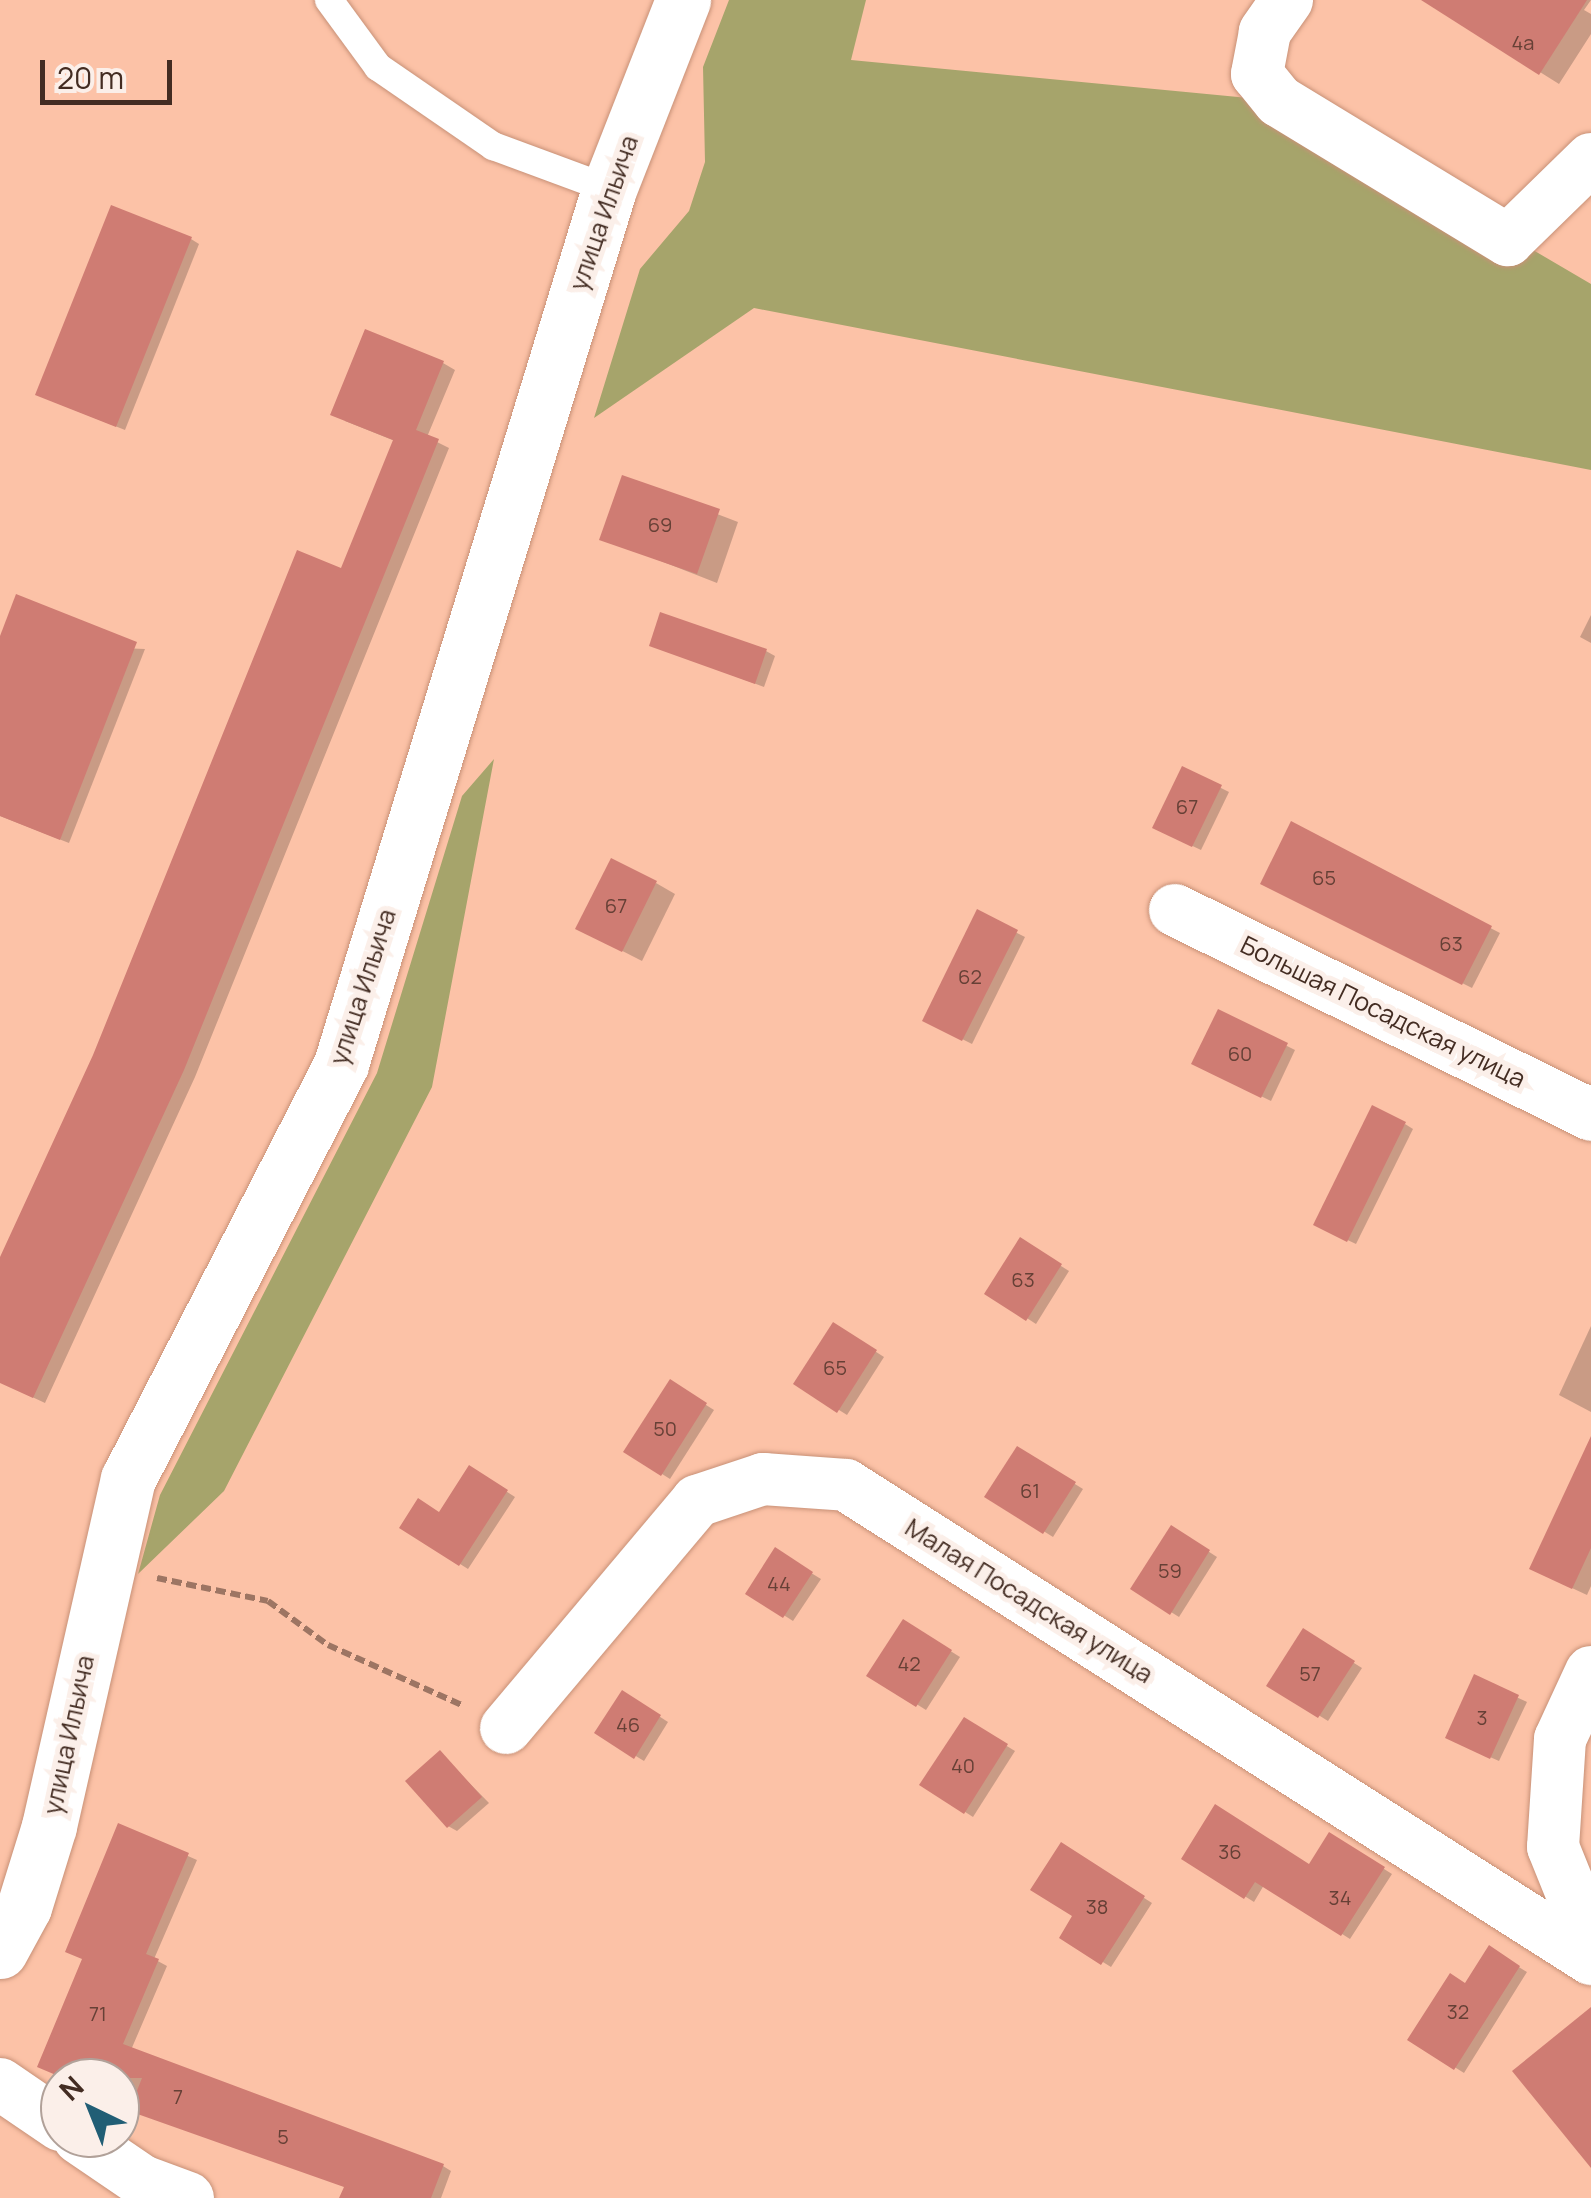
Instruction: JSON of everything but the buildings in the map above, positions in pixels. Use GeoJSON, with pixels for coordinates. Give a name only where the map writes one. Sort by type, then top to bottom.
{"type":"FeatureCollection","features":[{"type":"Feature","properties":{"kind":"street","name":"улица Ильича"},"geometry":{"type":"LineString","coordinates":[[0,1951],[24,1907],[50,1826],[128,1478],[341,1064],[609,189],[683,0]]}},
{"type":"Feature","properties":{"kind":"street"},"geometry":{"type":"LineString","coordinates":[[1287,0],[1265,32],[1258,74],[1279,101],[1508,240],[1591,159]]}},
{"type":"Feature","properties":{"kind":"street","name":"Большая Посадская улица"},"geometry":{"type":"LineString","coordinates":[[1175,910],[1591,1115]]}},
{"type":"Feature","properties":{"kind":"street","name":"Малая Посадская улица"},"geometry":{"type":"LineString","coordinates":[[506,1728],[697,1501],[763,1479],[846,1484],[1591,1959]]}},
{"type":"Feature","properties":{"kind":"street"},"geometry":{"type":"LineString","coordinates":[[1591,1672],[1560,1739],[1553,1846],[1591,1941]]}},
{"type":"Feature","properties":{"kind":"street"},"geometry":{"type":"LineString","coordinates":[[0,2084],[40,2111]]}},
{"type":"Feature","properties":{"kind":"street"},"geometry":{"type":"LineString","coordinates":[[109,2158],[142,2181],[188,2198]]}},
{"type":"Feature","properties":{"kind":"lane"},"geometry":{"type":"LineString","coordinates":[[328,0],[378,67],[493,146],[609,189]]}},
{"type":"Feature","properties":{"kind":"path"},"geometry":{"type":"LineString","coordinates":[[108,1563],[268,1601],[328,1645],[413,1679],[506,1728]]}},
{"type":"Feature","properties":{"kind":"shaded area"},"geometry":{"type":"Polygon","coordinates":[[[729,0],[866,0],[851,60],[1279,101],[1591,284],[1591,470],[754,308],[594,418],[640,269],[689,211],[705,162],[703,67],[729,0]]]}},
{"type":"Feature","properties":{"kind":"shaded area"},"geometry":{"type":"Polygon","coordinates":[[[494,759],[432,1087],[224,1491],[138,1574],[160,1495],[377,1073],[462,796],[494,759]]]}}]}
